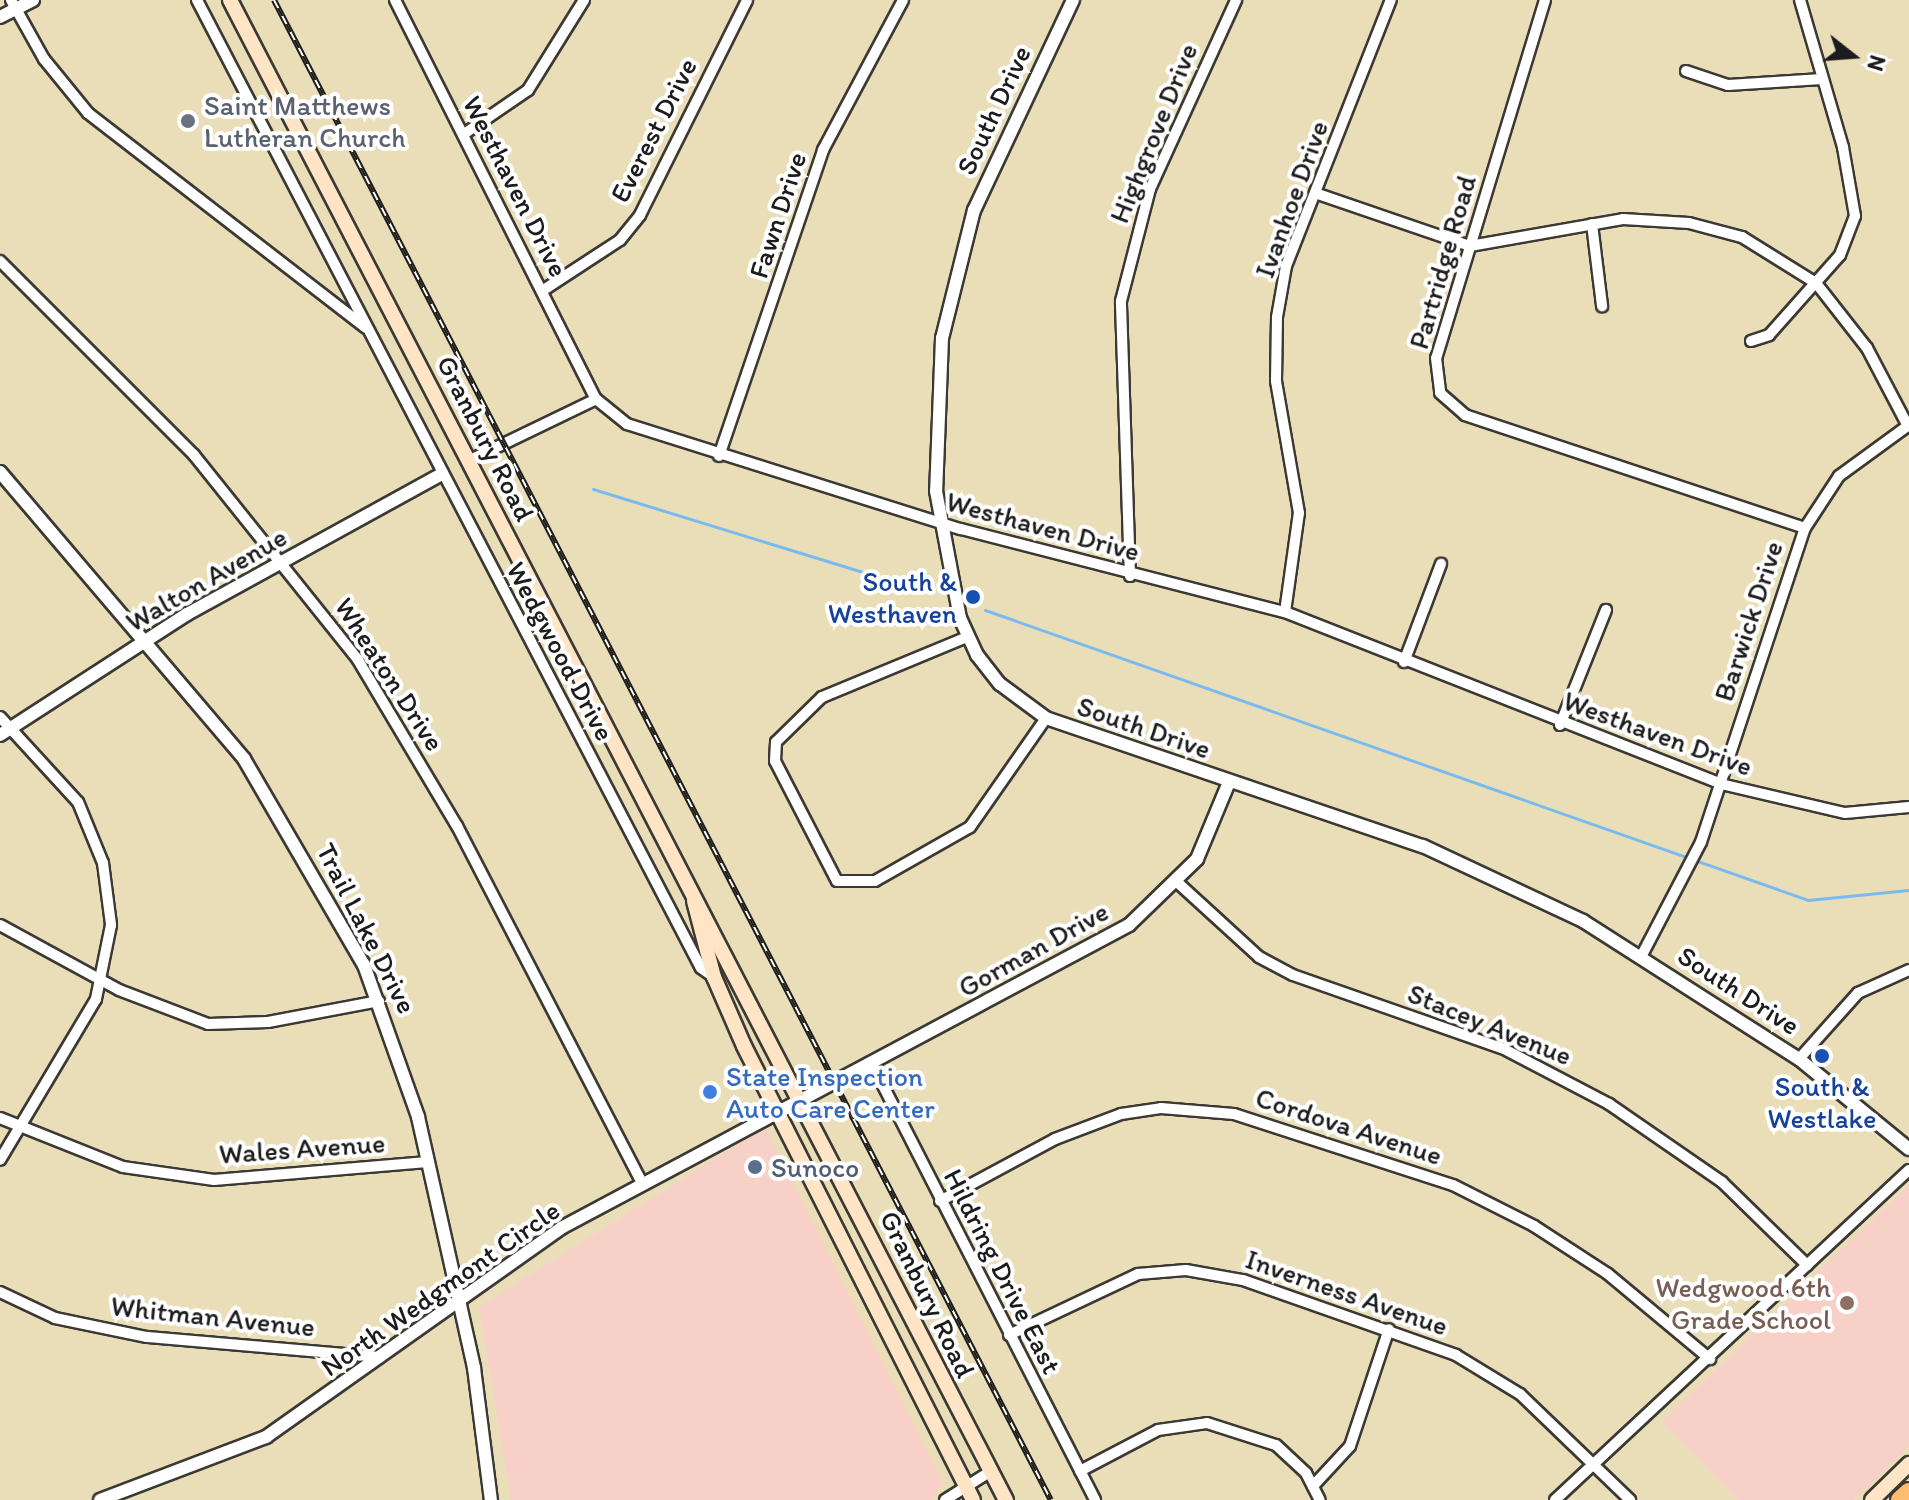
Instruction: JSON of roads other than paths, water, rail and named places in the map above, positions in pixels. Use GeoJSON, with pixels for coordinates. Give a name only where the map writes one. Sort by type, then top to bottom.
{"type":"FeatureCollection","features":[{"type":"Feature","properties":{"kind":"highway"},"geometry":{"type":"LineString","coordinates":[[1900,1500],[1909,1492]]}},
{"type":"Feature","properties":{"kind":"main road","name":"Granbury Road"},"geometry":{"type":"LineString","coordinates":[[230,0],[694,900],[714,977],[774,1108],[970,1493]]}},
{"type":"Feature","properties":{"kind":"main road","name":"Granbury Road"},"geometry":{"type":"LineString","coordinates":[[694,900],[710,917],[800,1094],[910,1325],[1006,1500]]}},
{"type":"Feature","properties":{"kind":"main road"},"geometry":{"type":"LineString","coordinates":[[714,977],[735,990],[775,1049]]}},
{"type":"Feature","properties":{"kind":"main road"},"geometry":{"type":"LineString","coordinates":[[1872,1500],[1909,1464]]}},
{"type":"Feature","properties":{"kind":"street"},"geometry":{"type":"LineString","coordinates":[[0,17],[14,4],[33,0]]}},
{"type":"Feature","properties":{"kind":"street","name":"Wedgwood Drive"},"geometry":{"type":"LineString","coordinates":[[197,0],[701,968],[714,977]]}},
{"type":"Feature","properties":{"kind":"street","name":"Westhaven Drive"},"geometry":{"type":"LineString","coordinates":[[395,0],[596,399],[627,424],[719,456],[941,523],[1130,576],[1285,612],[1560,725],[1721,784],[1845,813],[1909,807]]}},
{"type":"Feature","properties":{"kind":"street"},"geometry":{"type":"LineString","coordinates":[[464,134],[528,90],[584,0]]}},
{"type":"Feature","properties":{"kind":"street","name":"Everest Drive"},"geometry":{"type":"LineString","coordinates":[[542,291],[620,240],[640,215],[747,0]]}},
{"type":"Feature","properties":{"kind":"street","name":"Fawn Drive"},"geometry":{"type":"LineString","coordinates":[[719,456],[823,150],[903,0]]}},
{"type":"Feature","properties":{"kind":"street","name":"South Drive"},"geometry":{"type":"LineString","coordinates":[[1073,0],[1000,145],[961,251],[937,382],[941,523],[952,580],[967,637],[1000,684],[1046,718],[1423,846],[1642,955],[1799,1059],[1909,1149]]}},
{"type":"Feature","properties":{"kind":"street","name":"Highgrove Drive"},"geometry":{"type":"LineString","coordinates":[[1130,576],[1121,301],[1150,189],[1236,0]]}},
{"type":"Feature","properties":{"kind":"street","name":"Ivanhoe Drive"},"geometry":{"type":"LineString","coordinates":[[1285,612],[1299,513],[1274,347],[1286,266],[1391,0]]}},
{"type":"Feature","properties":{"kind":"street","name":"Partridge Road"},"geometry":{"type":"LineString","coordinates":[[1545,0],[1436,358],[1440,393],[1451,405],[1805,528]]}},
{"type":"Feature","properties":{"kind":"street"},"geometry":{"type":"LineString","coordinates":[[1751,341],[1769,335],[1840,255],[1855,216],[1800,0]]}},
{"type":"Feature","properties":{"kind":"street"},"geometry":{"type":"LineString","coordinates":[[14,4],[44,59],[88,113],[368,329]]}},
{"type":"Feature","properties":{"kind":"street"},"geometry":{"type":"LineString","coordinates":[[1686,71],[1728,85],[1822,79]]}},
{"type":"Feature","properties":{"kind":"street"},"geometry":{"type":"LineString","coordinates":[[1315,193],[1470,246],[1592,224],[1714,228],[1769,250],[1816,283],[1867,348],[1908,425]]}},
{"type":"Feature","properties":{"kind":"street"},"geometry":{"type":"LineString","coordinates":[[1592,224],[1602,306]]}},
{"type":"Feature","properties":{"kind":"street","name":"Wheaton Drive"},"geometry":{"type":"LineString","coordinates":[[0,261],[194,455],[283,561],[395,717],[642,1183]]}},
{"type":"Feature","properties":{"kind":"street"},"geometry":{"type":"LineString","coordinates":[[468,461],[596,399]]}},
{"type":"Feature","properties":{"kind":"street","name":"Barwick Drive"},"geometry":{"type":"LineString","coordinates":[[1642,955],[1687,876],[1701,842],[1805,528],[1839,476],[1908,425]]}},
{"type":"Feature","properties":{"kind":"street","name":"Trail Lake Drive"},"geometry":{"type":"LineString","coordinates":[[0,472],[149,640],[277,808],[379,1001],[427,1162],[458,1300],[491,1500]]}},
{"type":"Feature","properties":{"kind":"street","name":"Walton Avenue"},"geometry":{"type":"LineString","coordinates":[[6,732],[149,640],[283,561],[442,474]]}},
{"type":"Feature","properties":{"kind":"street"},"geometry":{"type":"LineString","coordinates":[[1404,662],[1441,564]]}},
{"type":"Feature","properties":{"kind":"street"},"geometry":{"type":"LineString","coordinates":[[1560,725],[1606,610]]}},
{"type":"Feature","properties":{"kind":"street"},"geometry":{"type":"LineString","coordinates":[[967,637],[845,685],[791,723],[776,742],[775,761],[831,875],[858,887],[945,844],[983,816],[1046,718]]}},
{"type":"Feature","properties":{"kind":"street"},"geometry":{"type":"LineString","coordinates":[[0,717],[6,732],[91,827],[111,925],[101,981],[74,1044],[0,1160]]}},
{"type":"Feature","properties":{"kind":"street","name":"Gorman Drive"},"geometry":{"type":"LineString","coordinates":[[800,1094],[871,1062],[1102,941],[1177,882],[1213,829],[1229,782]]}},
{"type":"Feature","properties":{"kind":"street","name":"Stacey Avenue"},"geometry":{"type":"LineString","coordinates":[[1177,882],[1259,957],[1293,975],[1502,1048],[1609,1104],[1722,1182],[1807,1265]]}},
{"type":"Feature","properties":{"kind":"street"},"geometry":{"type":"LineString","coordinates":[[0,925],[101,981],[175,1017],[230,1026],[379,1001]]}},
{"type":"Feature","properties":{"kind":"street"},"geometry":{"type":"LineString","coordinates":[[1799,1059],[1858,993],[1909,970]]}},
{"type":"Feature","properties":{"kind":"street","name":"Hildring Drive East"},"geometry":{"type":"LineString","coordinates":[[871,1062],[1095,1500]]}},
{"type":"Feature","properties":{"kind":"street","name":"North Wedgmont Circle"},"geometry":{"type":"LineString","coordinates":[[100,1500],[266,1437],[561,1228],[800,1094]]}},
{"type":"Feature","properties":{"kind":"street","name":"Cordova Avenue"},"geometry":{"type":"LineString","coordinates":[[940,1201],[1055,1139],[1121,1114],[1161,1108],[1234,1114],[1453,1185],[1534,1226],[1608,1274],[1710,1359]]}},
{"type":"Feature","properties":{"kind":"street","name":"Wales Avenue"},"geometry":{"type":"LineString","coordinates":[[0,1118],[123,1167],[214,1180],[427,1162]]}},
{"type":"Feature","properties":{"kind":"street"},"geometry":{"type":"LineString","coordinates":[[1555,1500],[1597,1465],[1909,1170]]}},
{"type":"Feature","properties":{"kind":"street","name":"Inverness Avenue"},"geometry":{"type":"LineString","coordinates":[[1009,1335],[1138,1274],[1186,1270],[1243,1280],[1389,1329],[1491,1374],[1597,1465],[1630,1500]]}},
{"type":"Feature","properties":{"kind":"street","name":"Whitman Avenue"},"geometry":{"type":"LineString","coordinates":[[0,1292],[55,1318],[147,1337],[380,1357]]}},
{"type":"Feature","properties":{"kind":"street"},"geometry":{"type":"LineString","coordinates":[[1313,1486],[1350,1446],[1389,1329]]}},
{"type":"Feature","properties":{"kind":"street"},"geometry":{"type":"LineString","coordinates":[[1080,1471],[1158,1430],[1207,1423],[1276,1445],[1313,1486],[1320,1500]]}},
{"type":"Feature","properties":{"kind":"street"},"geometry":{"type":"LineString","coordinates":[[945,1500],[970,1493],[991,1471]]}},
{"type":"Feature","properties":{"kind":"waterway"},"geometry":{"type":"LineString","coordinates":[[593,489],[924,591]]}},
{"type":"Feature","properties":{"kind":"waterway"},"geometry":{"type":"LineString","coordinates":[[985,610],[1808,900],[1909,890]]}},
{"type":"Feature","properties":{"kind":"railway"},"geometry":{"type":"LineString","coordinates":[[274,0],[1051,1500]]}},
{"type":"Feature","properties":{"kind":"place","name":"Saint Matthews Lutheran Church"},"geometry":{"type":"Point","coordinates":[188,121]}},
{"type":"Feature","properties":{"kind":"place","name":"South & Westhaven"},"geometry":{"type":"Point","coordinates":[973,597]}},
{"type":"Feature","properties":{"kind":"place","name":"South & Westlake"},"geometry":{"type":"Point","coordinates":[1822,1056]}},
{"type":"Feature","properties":{"kind":"place","name":"State Inspection Auto Care Center"},"geometry":{"type":"Point","coordinates":[710,1092]}},
{"type":"Feature","properties":{"kind":"place","name":"Sunoco"},"geometry":{"type":"Point","coordinates":[755,1167]}},
{"type":"Feature","properties":{"kind":"place","name":"Wedgwood 6th Grade School"},"geometry":{"type":"Point","coordinates":[1847,1303]}}]}
